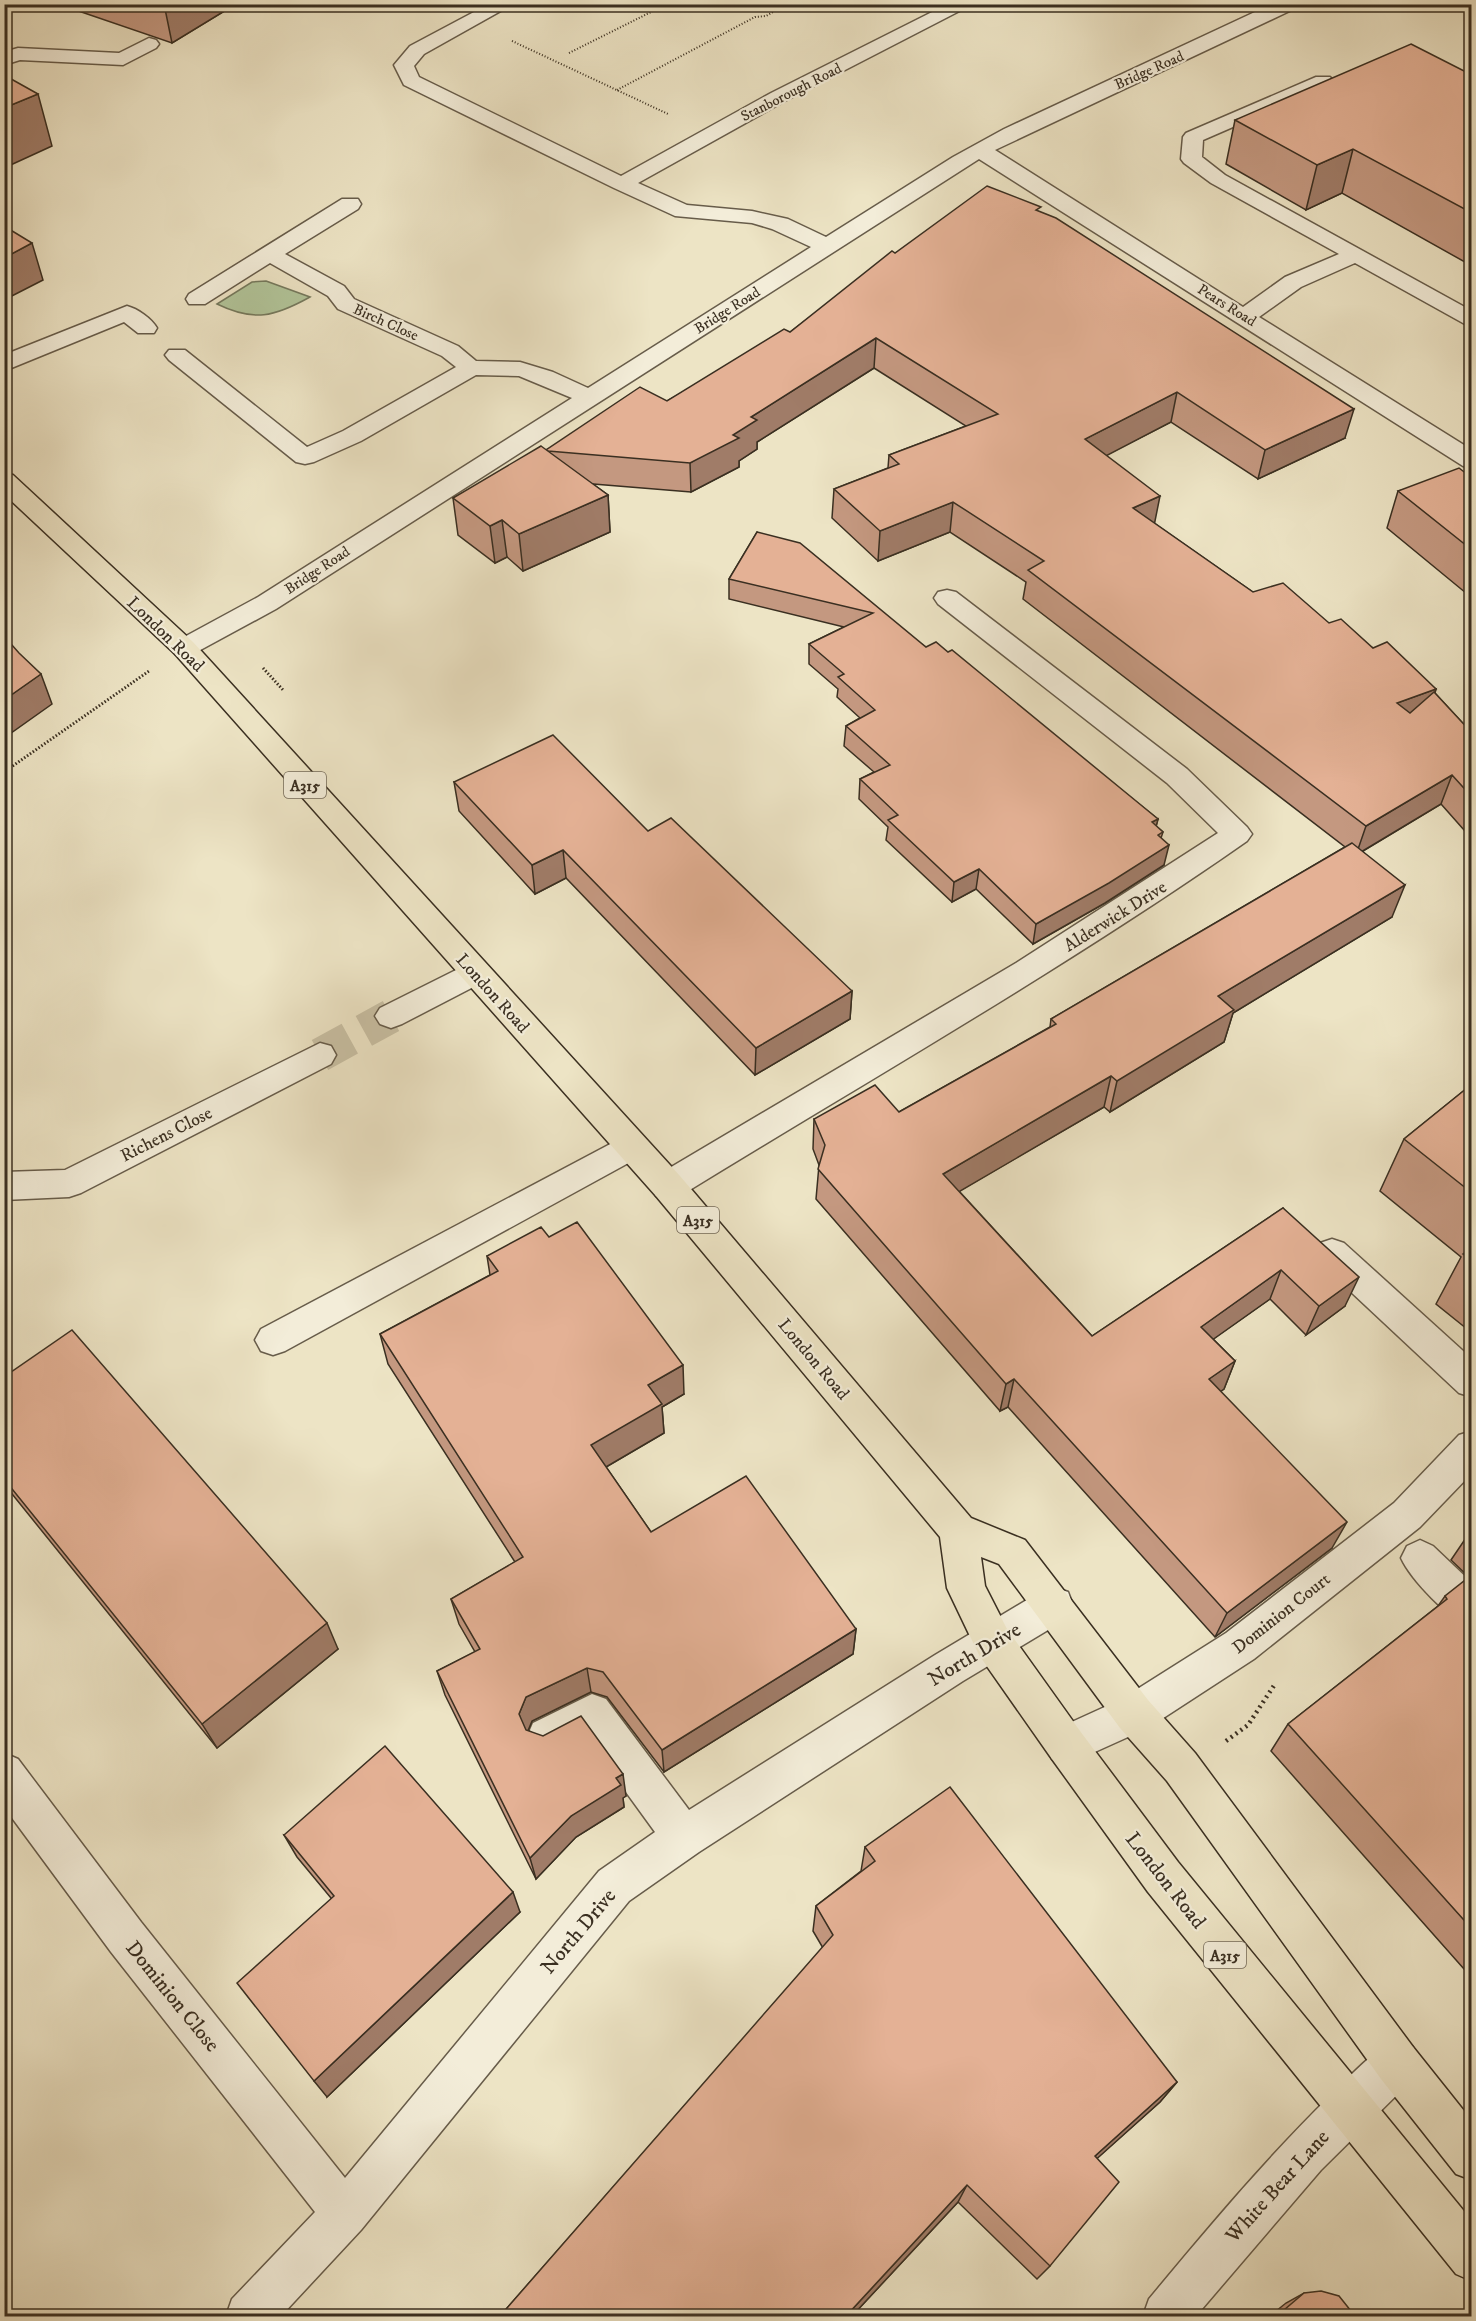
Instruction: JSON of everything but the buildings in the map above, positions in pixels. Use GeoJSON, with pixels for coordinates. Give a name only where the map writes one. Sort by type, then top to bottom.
{"type":"FeatureCollection","features":[{"type":"Feature","properties":{"kind":"main road","name":"London Road"},"geometry":{"type":"LineString","coordinates":[[4,480],[184,648],[668,1186],[958,1530],[1012,1552],[1134,1714],[1181,1767],[1397,2063],[1472,2158]]}},
{"type":"Feature","properties":{"kind":"main road","name":"London Road"},"geometry":{"type":"LineString","coordinates":[[958,1530],[966,1588],[993,1642],[1163,1877],[1348,2108],[1472,2258]]}},
{"type":"Feature","properties":{"kind":"street"},"geometry":{"type":"LineString","coordinates":[[504,4],[417,50],[404,65],[411,81],[621,184],[683,211],[752,217],[780,224],[826,246]]}},
{"type":"Feature","properties":{"kind":"street","name":"Stanborough Road"},"geometry":{"type":"LineString","coordinates":[[621,184],[710,134],[964,4]]}},
{"type":"Feature","properties":{"kind":"street","name":"Bridge Road"},"geometry":{"type":"LineString","coordinates":[[184,648],[267,603],[826,246],[981,150],[1011,133],[1289,4]]}},
{"type":"Feature","properties":{"kind":"street"},"geometry":{"type":"LineString","coordinates":[[9,51],[123,59],[149,44]]}},
{"type":"Feature","properties":{"kind":"street"},"geometry":{"type":"LineString","coordinates":[[1323,81],[1193,136],[1191,159],[1218,179],[1356,254],[1472,321]]}},
{"type":"Feature","properties":{"kind":"street","name":"Pears Road"},"geometry":{"type":"LineString","coordinates":[[981,150],[1472,461]]}},
{"type":"Feature","properties":{"kind":"street"},"geometry":{"type":"LineString","coordinates":[[197,299],[350,204]]}},
{"type":"Feature","properties":{"kind":"street"},"geometry":{"type":"LineString","coordinates":[[1245,316],[1293,282],[1356,254]]}},
{"type":"Feature","properties":{"kind":"street","name":"Birch Close"},"geometry":{"type":"LineString","coordinates":[[271,255],[336,291],[346,304],[450,351],[471,368]]}},
{"type":"Feature","properties":{"kind":"street"},"geometry":{"type":"LineString","coordinates":[[4,364],[127,313],[146,328]]}},
{"type":"Feature","properties":{"kind":"street"},"geometry":{"type":"LineString","coordinates":[[177,355],[305,457],[352,436],[471,368],[501,365],[527,368],[589,397]]}},
{"type":"Feature","properties":{"kind":"street","name":"Alderwick Drive"},"geometry":{"type":"LineString","coordinates":[[668,1186],[923,1035],[1155,892],[1237,834],[1177,776],[947,598]]}},
{"type":"Feature","properties":{"kind":"street"},"geometry":{"type":"LineString","coordinates":[[391,1016],[474,973]]}},
{"type":"Feature","properties":{"kind":"street","name":"Richens Close"},"geometry":{"type":"LineString","coordinates":[[4,1186],[69,1183],[320,1055]]}},
{"type":"Feature","properties":{"kind":"street"},"geometry":{"type":"LineString","coordinates":[[273,1340],[631,1146]]}},
{"type":"Feature","properties":{"kind":"street"},"geometry":{"type":"LineString","coordinates":[[1332,1253],[1472,1382]]}},
{"type":"Feature","properties":{"kind":"street","name":"Dominion Court"},"geometry":{"type":"LineString","coordinates":[[1066,1745],[1134,1714],[1240,1646],[1407,1515],[1472,1447]]}},
{"type":"Feature","properties":{"kind":"street"},"geometry":{"type":"LineString","coordinates":[[1420,1558],[1472,1610]]}},
{"type":"Feature","properties":{"kind":"street","name":"North Drive"},"geometry":{"type":"LineString","coordinates":[[249,2316],[345,2214],[614,1886],[684,1837],[1054,1605]]}},
{"type":"Feature","properties":{"kind":"street"},"geometry":{"type":"LineString","coordinates":[[547,1737],[592,1713],[684,1837]]}},
{"type":"Feature","properties":{"kind":"street","name":"Dominion Close"},"geometry":{"type":"LineString","coordinates":[[4,1773],[126,1937],[345,2214]]}},
{"type":"Feature","properties":{"kind":"street","name":"White Bear Lane"},"geometry":{"type":"LineString","coordinates":[[1166,2316],[1245,2217],[1348,2108],[1397,2063]]}},
{"type":"Feature","properties":{"kind":"path"},"geometry":{"type":"LineString","coordinates":[[569,53],[667,4]]}},
{"type":"Feature","properties":{"kind":"path"},"geometry":{"type":"LineString","coordinates":[[617,90],[755,17],[765,16],[787,4]]}},
{"type":"Feature","properties":{"kind":"path"},"geometry":{"type":"LineString","coordinates":[[511,41],[710,134]]}},
{"type":"Feature","properties":{"kind":"path"},"geometry":{"type":"LineString","coordinates":[[4,772],[114,694],[184,648]]}},
{"type":"Feature","properties":{"kind":"green space"},"geometry":{"type":"Polygon","coordinates":[[[266,281],[310,297],[275,313],[264,315],[242,313],[217,304],[252,282],[266,281]]]}},
{"type":"Feature","properties":{"kind":"tunnel"},"geometry":{"type":"LineString","coordinates":[[320,1055],[391,1016]]}}]}
